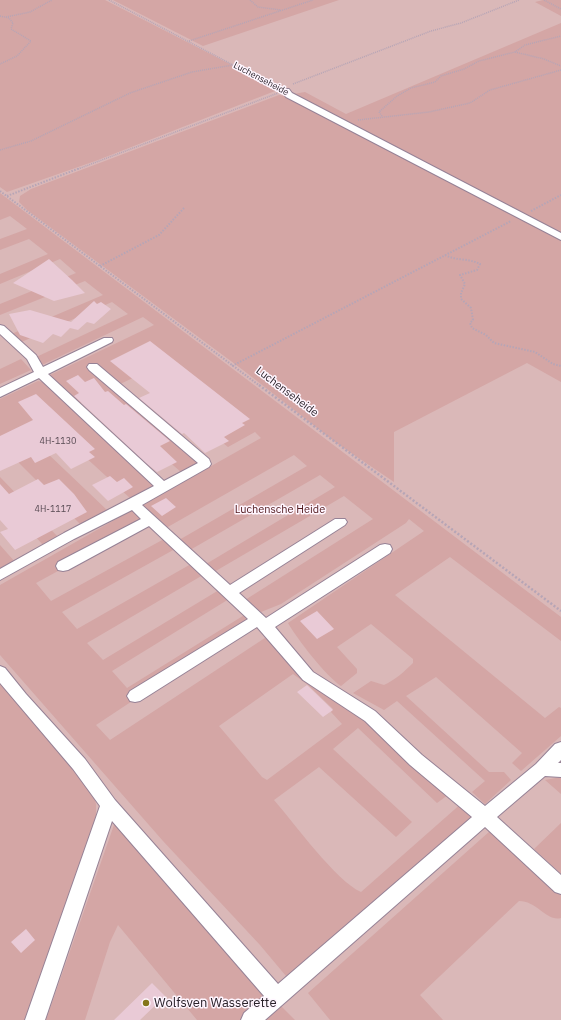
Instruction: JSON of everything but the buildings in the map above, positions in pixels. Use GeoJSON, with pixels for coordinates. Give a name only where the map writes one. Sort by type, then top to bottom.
{"type":"FeatureCollection","features":[{"type":"Feature","properties":{"kind":"street","name":"Luchenseheide"},"geometry":{"type":"LineString","coordinates":[[286,91],[290,95],[561,236]]}},
{"type":"Feature","properties":{"kind":"street"},"geometry":{"type":"LineString","coordinates":[[0,328],[32,357],[40,373],[163,487]]}},
{"type":"Feature","properties":{"kind":"street"},"geometry":{"type":"LineString","coordinates":[[0,393],[108,340]]}},
{"type":"Feature","properties":{"kind":"street"},"geometry":{"type":"LineString","coordinates":[[0,575],[69,536],[205,464],[205,462],[93,367]]}},
{"type":"Feature","properties":{"kind":"street"},"geometry":{"type":"LineString","coordinates":[[132,504],[261,623],[308,676],[370,716],[416,760],[484,816],[561,886]]}},
{"type":"Feature","properties":{"kind":"street"},"geometry":{"type":"LineString","coordinates":[[63,566],[149,520]]}},
{"type":"Feature","properties":{"kind":"street"},"geometry":{"type":"LineString","coordinates":[[228,593],[340,522]]}},
{"type":"Feature","properties":{"kind":"street"},"geometry":{"type":"LineString","coordinates":[[135,696],[385,549]]}},
{"type":"Feature","properties":{"kind":"street"},"geometry":{"type":"LineString","coordinates":[[0,672],[21,699],[79,764],[109,805],[277,997]]}},
{"type":"Feature","properties":{"kind":"street"},"geometry":{"type":"LineString","coordinates":[[251,1020],[484,816],[542,769],[561,749]]}},
{"type":"Feature","properties":{"kind":"street"},"geometry":{"type":"LineString","coordinates":[[542,769],[561,770]]}},
{"type":"Feature","properties":{"kind":"street"},"geometry":{"type":"LineString","coordinates":[[35,1020],[109,805]]}},
{"type":"Feature","properties":{"kind":"path"},"geometry":{"type":"LineString","coordinates":[[0,16],[6,17],[30,12],[52,0]]}},
{"type":"Feature","properties":{"kind":"path","name":"Luchenseheide"},"geometry":{"type":"LineString","coordinates":[[109,0],[274,87],[286,91]]}},
{"type":"Feature","properties":{"kind":"path"},"geometry":{"type":"LineString","coordinates":[[250,0],[258,7],[283,10]]}},
{"type":"Feature","properties":{"kind":"path"},"geometry":{"type":"LineString","coordinates":[[188,42],[313,0]]}},
{"type":"Feature","properties":{"kind":"path"},"geometry":{"type":"LineString","coordinates":[[7,196],[286,91],[288,86],[308,78],[519,0]]}},
{"type":"Feature","properties":{"kind":"path"},"geometry":{"type":"LineString","coordinates":[[544,0],[561,9]]}},
{"type":"Feature","properties":{"kind":"path"},"geometry":{"type":"LineString","coordinates":[[0,64],[17,56],[31,41],[11,29],[13,22],[6,17]]}},
{"type":"Feature","properties":{"kind":"path"},"geometry":{"type":"LineString","coordinates":[[382,116],[379,112],[392,99],[407,89],[424,82],[435,82],[441,76],[464,69],[479,61],[515,52],[525,45],[561,36]]}},
{"type":"Feature","properties":{"kind":"path"},"geometry":{"type":"LineString","coordinates":[[515,52],[544,59],[561,66]]}},
{"type":"Feature","properties":{"kind":"path"},"geometry":{"type":"LineString","coordinates":[[0,150],[30,141],[130,93],[192,72],[233,65]]}},
{"type":"Feature","properties":{"kind":"path"},"geometry":{"type":"LineString","coordinates":[[347,125],[360,119],[429,112],[470,103],[490,90],[561,70]]}},
{"type":"Feature","properties":{"kind":"path","name":"Luchenseheide"},"geometry":{"type":"LineString","coordinates":[[0,191],[561,611]]}},
{"type":"Feature","properties":{"kind":"path"},"geometry":{"type":"LineString","coordinates":[[232,366],[444,254],[561,195]]}},
{"type":"Feature","properties":{"kind":"path"},"geometry":{"type":"LineString","coordinates":[[100,266],[159,235],[184,208]]}},
{"type":"Feature","properties":{"kind":"path"},"geometry":{"type":"LineString","coordinates":[[444,254],[455,260],[474,260],[480,264],[477,270],[460,275],[465,284],[461,293],[461,299],[469,305],[474,312],[474,317],[472,318],[473,320],[470,323],[472,328],[486,335],[494,343],[535,352],[553,364],[561,366]]}},
{"type":"Feature","properties":{"kind":"green space","name":"Luchensche Heide"},"geometry":{"type":"Polygon","coordinates":[[[0,0],[561,0],[561,1020],[0,1020],[0,0]]]}},
{"type":"Feature","properties":{"kind":"shaded area"},"geometry":{"type":"Polygon","coordinates":[[[0,0],[105,0],[230,64],[275,91],[98,160],[7,192],[0,187],[0,0]]]}},
{"type":"Feature","properties":{"kind":"shaded area"},"geometry":{"type":"Polygon","coordinates":[[[113,0],[339,0],[203,46],[113,0]]]}},
{"type":"Feature","properties":{"kind":"shaded area"},"geometry":{"type":"Polygon","coordinates":[[[543,0],[561,0],[561,16],[535,2],[543,0]]]}},
{"type":"Feature","properties":{"kind":"shaded area"},"geometry":{"type":"Polygon","coordinates":[[[561,23],[561,235],[293,94],[305,92],[346,114],[561,23]]]}},
{"type":"Feature","properties":{"kind":"shaded area"},"geometry":{"type":"Polygon","coordinates":[[[279,95],[293,97],[561,238],[561,382],[527,363],[394,432],[394,482],[335,442],[243,370],[27,210],[19,202],[20,196],[31,189],[279,95]]]}},
{"type":"Feature","properties":{"kind":"shaded area"},"geometry":{"type":"Polygon","coordinates":[[[0,193],[561,617],[561,641],[450,557],[395,595],[545,718],[559,707],[561,708],[561,736],[521,771],[512,763],[522,753],[436,677],[406,696],[489,772],[504,772],[511,780],[485,804],[472,792],[485,781],[397,701],[384,710],[353,693],[371,681],[384,685],[388,683],[410,666],[413,663],[413,659],[371,624],[337,647],[357,669],[357,673],[341,686],[327,674],[298,638],[288,623],[424,531],[409,519],[406,523],[281,604],[261,612],[245,600],[373,519],[344,496],[214,572],[206,564],[335,487],[320,475],[190,550],[179,540],[307,466],[294,455],[166,528],[142,505],[261,438],[255,432],[228,447],[139,375],[112,388],[199,462],[181,472],[94,397],[79,404],[48,376],[154,325],[143,317],[44,364],[38,365],[32,359],[128,314],[112,302],[17,344],[9,335],[103,295],[85,281],[0,315],[0,304],[76,273],[60,259],[0,284],[0,274],[48,254],[29,239],[0,250],[0,239],[27,229],[10,216],[0,220],[0,193]]]}},
{"type":"Feature","properties":{"kind":"shaded area"},"geometry":{"type":"Polygon","coordinates":[[[21,359],[31,370],[0,384],[0,369],[21,359]]]}},
{"type":"Feature","properties":{"kind":"shaded area"},"geometry":{"type":"Polygon","coordinates":[[[38,381],[43,382],[155,486],[131,499],[46,421],[25,432],[108,511],[82,526],[0,444],[0,399],[38,381]]]}},
{"type":"Feature","properties":{"kind":"shaded area"},"geometry":{"type":"Polygon","coordinates":[[[0,477],[59,538],[44,546],[0,498],[0,477]]]}},
{"type":"Feature","properties":{"kind":"shaded area"},"geometry":{"type":"Polygon","coordinates":[[[132,510],[146,523],[36,583],[51,601],[164,539],[175,549],[62,612],[77,629],[191,564],[203,575],[87,643],[103,660],[219,590],[229,599],[112,671],[127,688],[246,614],[253,621],[96,725],[110,740],[277,630],[286,638],[308,668],[452,792],[437,803],[358,728],[333,749],[412,822],[396,837],[319,767],[274,800],[340,876],[351,886],[361,892],[463,802],[475,815],[293,974],[286,976],[260,945],[163,841],[0,655],[0,585],[132,510]],[[293,674],[219,726],[262,777],[267,780],[342,724],[331,712],[333,709],[308,685],[293,674]]]}},
{"type":"Feature","properties":{"kind":"shaded area"},"geometry":{"type":"Polygon","coordinates":[[[0,545],[15,562],[0,570],[0,545]]]}},
{"type":"Feature","properties":{"kind":"shaded area"},"geometry":{"type":"Polygon","coordinates":[[[0,680],[92,789],[96,804],[96,819],[29,1020],[0,1020],[0,680]]]}},
{"type":"Feature","properties":{"kind":"shaded area"},"geometry":{"type":"Polygon","coordinates":[[[561,777],[561,794],[545,780],[561,777]]]}},
{"type":"Feature","properties":{"kind":"shaded area"},"geometry":{"type":"Polygon","coordinates":[[[115,822],[265,992],[264,1000],[242,1020],[197,1020],[118,925],[110,942],[85,1020],[46,1020],[115,822]]]}},
{"type":"Feature","properties":{"kind":"shaded area"},"geometry":{"type":"Polygon","coordinates":[[[561,823],[561,874],[534,849],[561,823]]]}},
{"type":"Feature","properties":{"kind":"shaded area"},"geometry":{"type":"Polygon","coordinates":[[[490,831],[561,895],[561,918],[551,917],[531,904],[519,901],[420,995],[443,1020],[330,1020],[308,993],[490,831]]]}},
{"type":"Feature","properties":{"kind":"shaded area"},"geometry":{"type":"Polygon","coordinates":[[[281,1006],[295,1020],[266,1020],[279,1007],[281,1006]]]}},
{"type":"Feature","properties":{"kind":"place","name":"Wolfsven Wasserette"},"geometry":{"type":"Point","coordinates":[146,1003]}}]}
